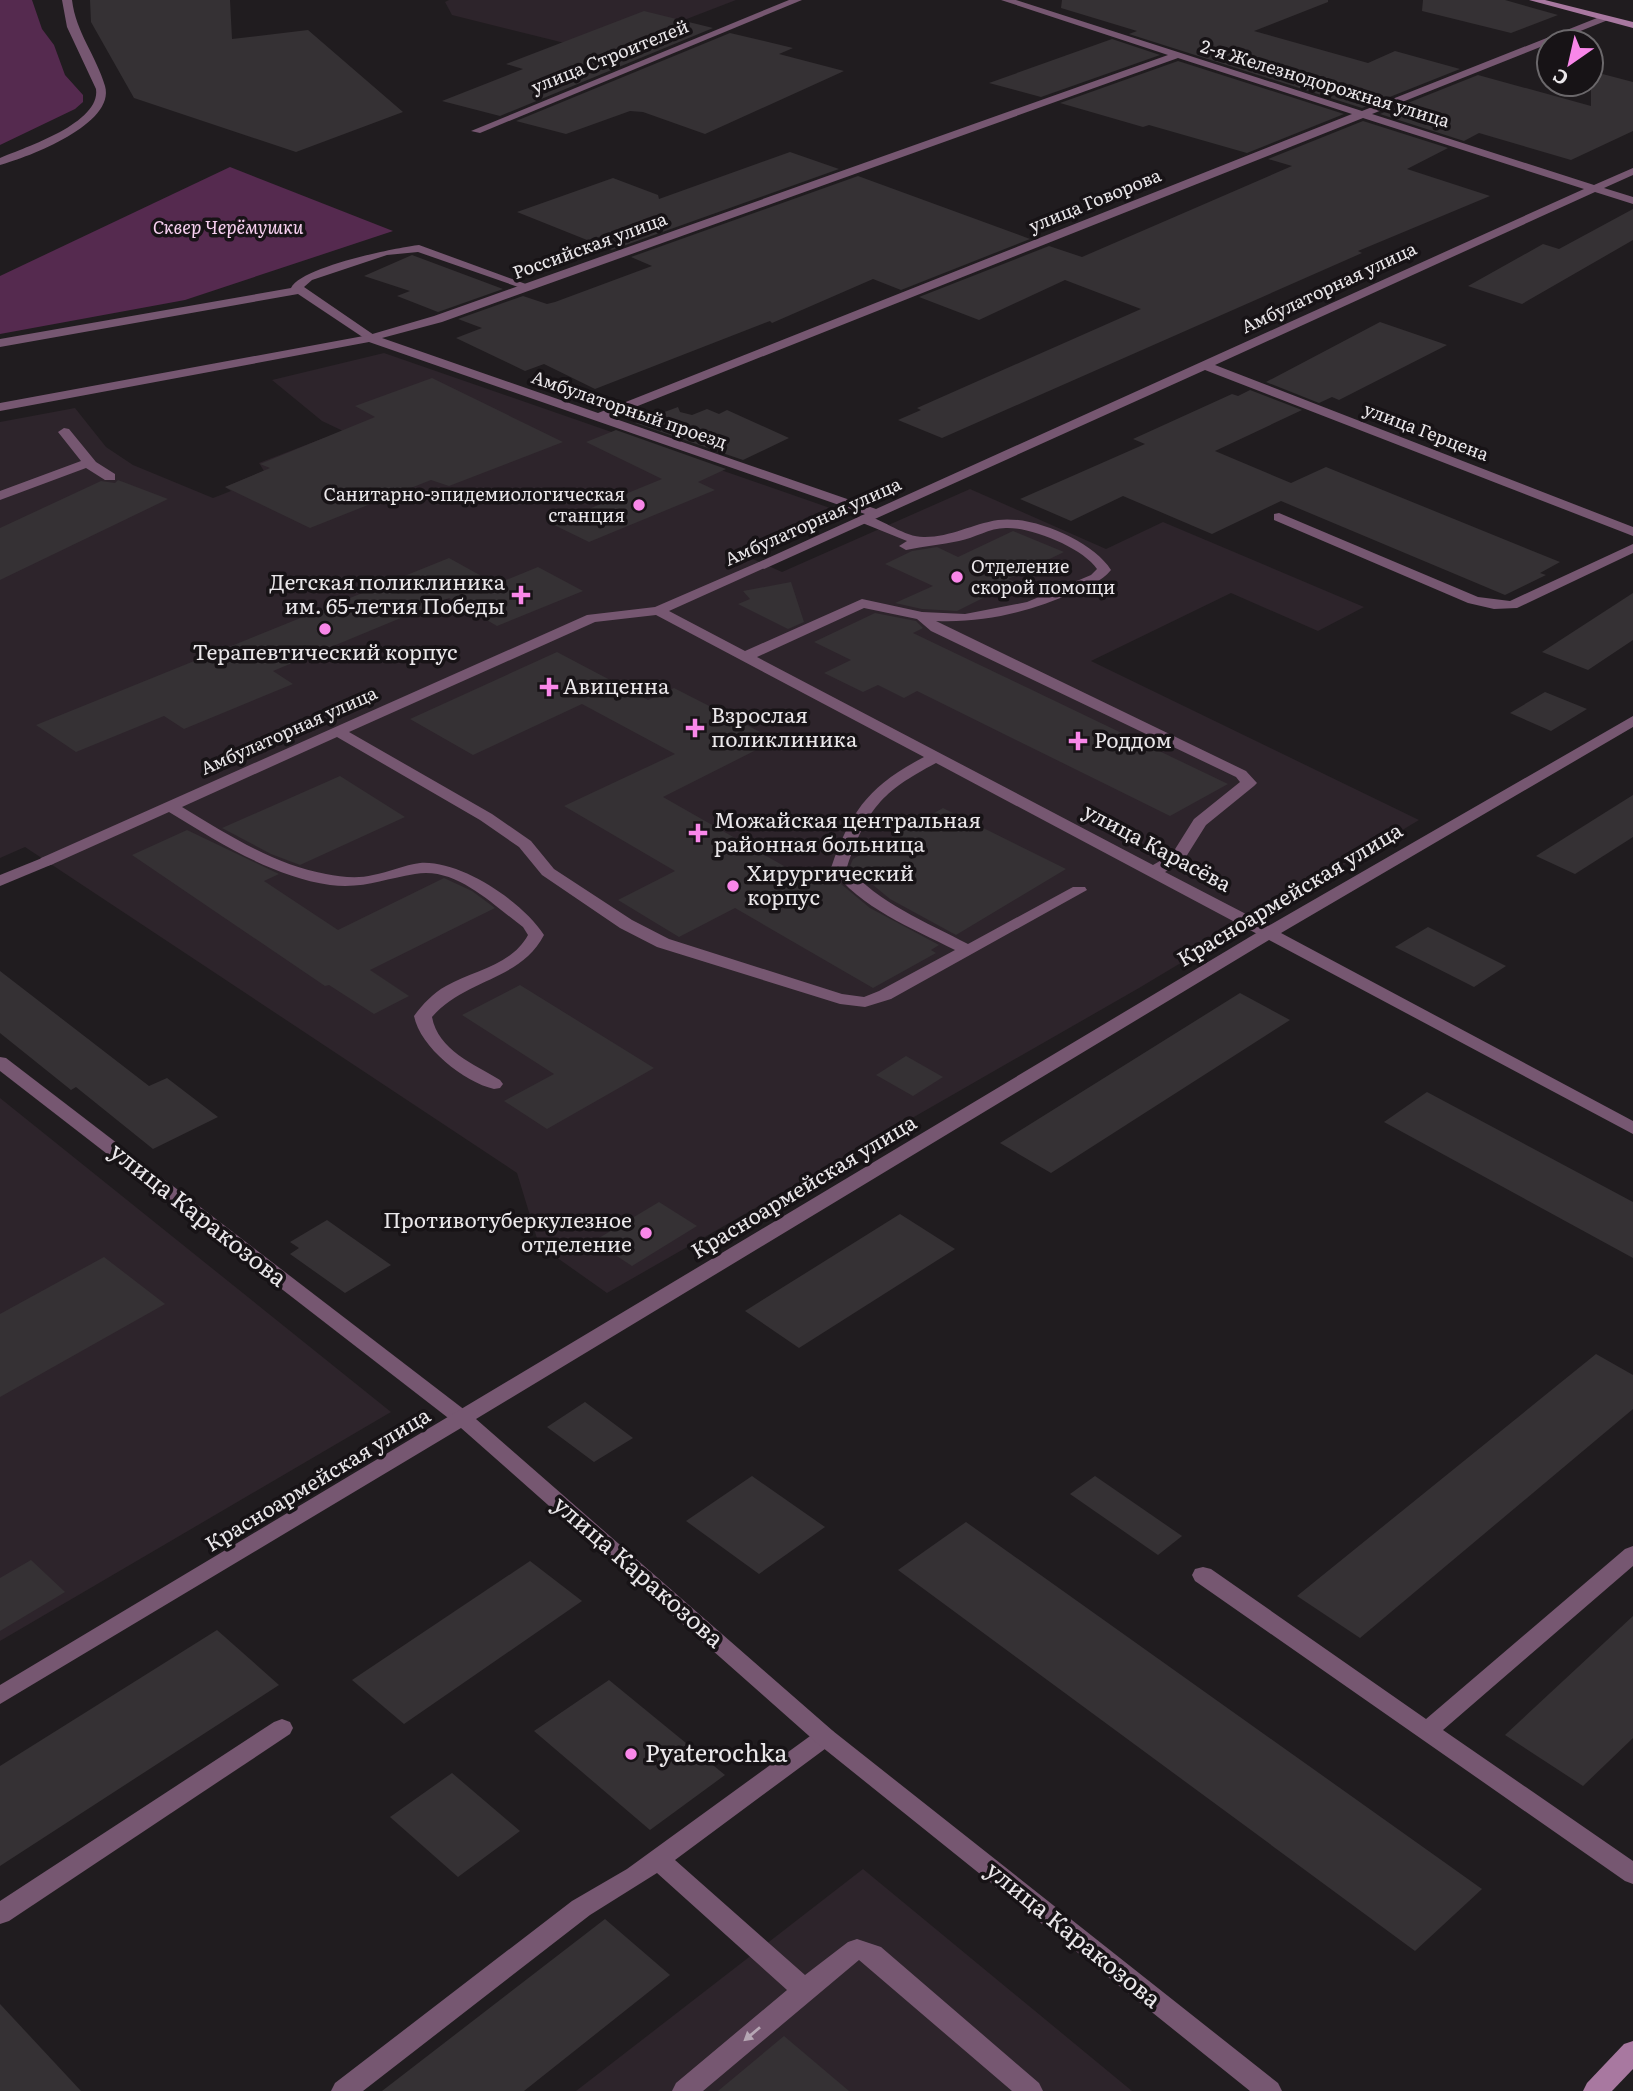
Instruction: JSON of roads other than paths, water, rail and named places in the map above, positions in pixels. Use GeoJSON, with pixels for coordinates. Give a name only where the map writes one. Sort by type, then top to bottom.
{"type":"FeatureCollection","features":[{"type":"Feature","properties":{"kind":"main road"},"geometry":{"type":"LineString","coordinates":[[1534,0],[1556,2],[1633,25]]}},
{"type":"Feature","properties":{"kind":"main road"},"geometry":{"type":"LineString","coordinates":[[1596,2091],[1633,2052]]}},
{"type":"Feature","properties":{"kind":"street"},"geometry":{"type":"LineString","coordinates":[[0,162],[69,131],[88,120],[98,110],[102,97],[71,26],[67,0]]}},
{"type":"Feature","properties":{"kind":"street","name":"улица Строителей"},"geometry":{"type":"LineString","coordinates":[[476,131],[797,0]]}},
{"type":"Feature","properties":{"kind":"street","name":"2-я Железнодорожная улица"},"geometry":{"type":"LineString","coordinates":[[1006,0],[1633,201]]}},
{"type":"Feature","properties":{"kind":"street","name":"улица Говорова"},"geometry":{"type":"LineString","coordinates":[[598,417],[1605,18]]}},
{"type":"Feature","properties":{"kind":"street","name":"Российская улица"},"geometry":{"type":"LineString","coordinates":[[0,407],[370,338],[438,319],[1175,56]]}},
{"type":"Feature","properties":{"kind":"street","name":"Амбулаторная улица"},"geometry":{"type":"LineString","coordinates":[[0,881],[592,618],[658,611],[764,565],[1633,171]]}},
{"type":"Feature","properties":{"kind":"street"},"geometry":{"type":"LineString","coordinates":[[370,338],[296,287],[308,278],[385,251],[419,248],[528,287]]}},
{"type":"Feature","properties":{"kind":"street"},"geometry":{"type":"LineString","coordinates":[[0,343],[300,290]]}},
{"type":"Feature","properties":{"kind":"street","name":"Амбулаторный проезд"},"geometry":{"type":"LineString","coordinates":[[370,338],[598,417],[871,517],[912,543],[957,538],[995,524],[1010,523],[1031,527],[1088,552],[1101,562],[1104,570],[1096,578],[1031,606],[965,618],[922,615]]}},
{"type":"Feature","properties":{"kind":"street","name":"улица Герцена"},"geometry":{"type":"LineString","coordinates":[[1206,366],[1633,532]]}},
{"type":"Feature","properties":{"kind":"street"},"geometry":{"type":"LineString","coordinates":[[64,432],[89,462],[110,477]]}},
{"type":"Feature","properties":{"kind":"street"},"geometry":{"type":"LineString","coordinates":[[0,496],[89,462]]}},
{"type":"Feature","properties":{"kind":"street"},"geometry":{"type":"LineString","coordinates":[[1279,517],[1473,600],[1494,605],[1512,605],[1633,548]]}},
{"type":"Feature","properties":{"kind":"street"},"geometry":{"type":"LineString","coordinates":[[745,657],[862,603],[922,615],[945,632],[1241,774],[1249,783],[1242,791],[1200,822],[1178,857],[1153,872]]}},
{"type":"Feature","properties":{"kind":"street","name":"улица Карасёва"},"geometry":{"type":"LineString","coordinates":[[658,611],[1633,1128]]}},
{"type":"Feature","properties":{"kind":"street","name":"Красноармейская улица"},"geometry":{"type":"LineString","coordinates":[[0,1696],[1269,933],[1633,721]]}},
{"type":"Feature","properties":{"kind":"street"},"geometry":{"type":"LineString","coordinates":[[337,731],[486,817],[525,844],[548,872],[626,924],[663,943],[839,999],[864,1002],[885,995],[1079,890]]}},
{"type":"Feature","properties":{"kind":"street"},"geometry":{"type":"LineString","coordinates":[[936,757],[894,778],[872,798],[855,824],[839,868],[848,881],[873,897],[969,951]]}},
{"type":"Feature","properties":{"kind":"street"},"geometry":{"type":"LineString","coordinates":[[170,806],[238,845],[324,879],[365,881],[421,868],[456,874],[529,924],[536,935],[532,948],[442,996],[423,1016],[423,1028],[428,1037],[444,1051],[494,1084]]}},
{"type":"Feature","properties":{"kind":"street","name":"улица Каракозова"},"geometry":{"type":"LineString","coordinates":[[0,1062],[463,1419],[825,1737],[1269,2091]]}},
{"type":"Feature","properties":{"kind":"street"},"geometry":{"type":"LineString","coordinates":[[1426,1732],[1633,1554]]}},
{"type":"Feature","properties":{"kind":"street"},"geometry":{"type":"LineString","coordinates":[[1203,1575],[1633,1874]]}},
{"type":"Feature","properties":{"kind":"street"},"geometry":{"type":"LineString","coordinates":[[0,1914],[282,1728]]}},
{"type":"Feature","properties":{"kind":"street"},"geometry":{"type":"LineString","coordinates":[[344,2091],[581,1908],[635,1876],[825,1737]]}},
{"type":"Feature","properties":{"kind":"street"},"geometry":{"type":"LineString","coordinates":[[657,1858],[804,1990]]}},
{"type":"Feature","properties":{"kind":"street"},"geometry":{"type":"LineString","coordinates":[[685,2091],[804,1990],[857,1949],[872,1954],[1030,2091]]}},
{"type":"Feature","properties":{"kind":"place","name":"Санитарно-эпидемиологическая станция"},"geometry":{"type":"Point","coordinates":[639,505]}},
{"type":"Feature","properties":{"kind":"place","name":"Отделение скорой помощи"},"geometry":{"type":"Point","coordinates":[957,577]}},
{"type":"Feature","properties":{"kind":"place","name":"Детская поликлиника им. 65-летия Победы"},"geometry":{"type":"Point","coordinates":[521,595]}},
{"type":"Feature","properties":{"kind":"place","name":"Терапевтический корпус"},"geometry":{"type":"Point","coordinates":[325,629]}},
{"type":"Feature","properties":{"kind":"place","name":"Авиценна"},"geometry":{"type":"Point","coordinates":[549,687]}},
{"type":"Feature","properties":{"kind":"place","name":"Взрослая поликлиника"},"geometry":{"type":"Point","coordinates":[695,728]}},
{"type":"Feature","properties":{"kind":"place","name":"Роддом"},"geometry":{"type":"Point","coordinates":[1078,741]}},
{"type":"Feature","properties":{"kind":"place","name":"Можайская центральная районная больница"},"geometry":{"type":"Point","coordinates":[698,833]}},
{"type":"Feature","properties":{"kind":"place","name":"Хирургический корпус"},"geometry":{"type":"Point","coordinates":[733,886]}},
{"type":"Feature","properties":{"kind":"place","name":"Противотуберкулезное отделение"},"geometry":{"type":"Point","coordinates":[646,1233]}},
{"type":"Feature","properties":{"kind":"place","name":"Pyaterochka"},"geometry":{"type":"Point","coordinates":[631,1754]}},
{"type":"Feature","properties":{"kind":"park label","name":"Сквер Черёмушки"},"geometry":{"type":"Point","coordinates":[228,228]}}]}
